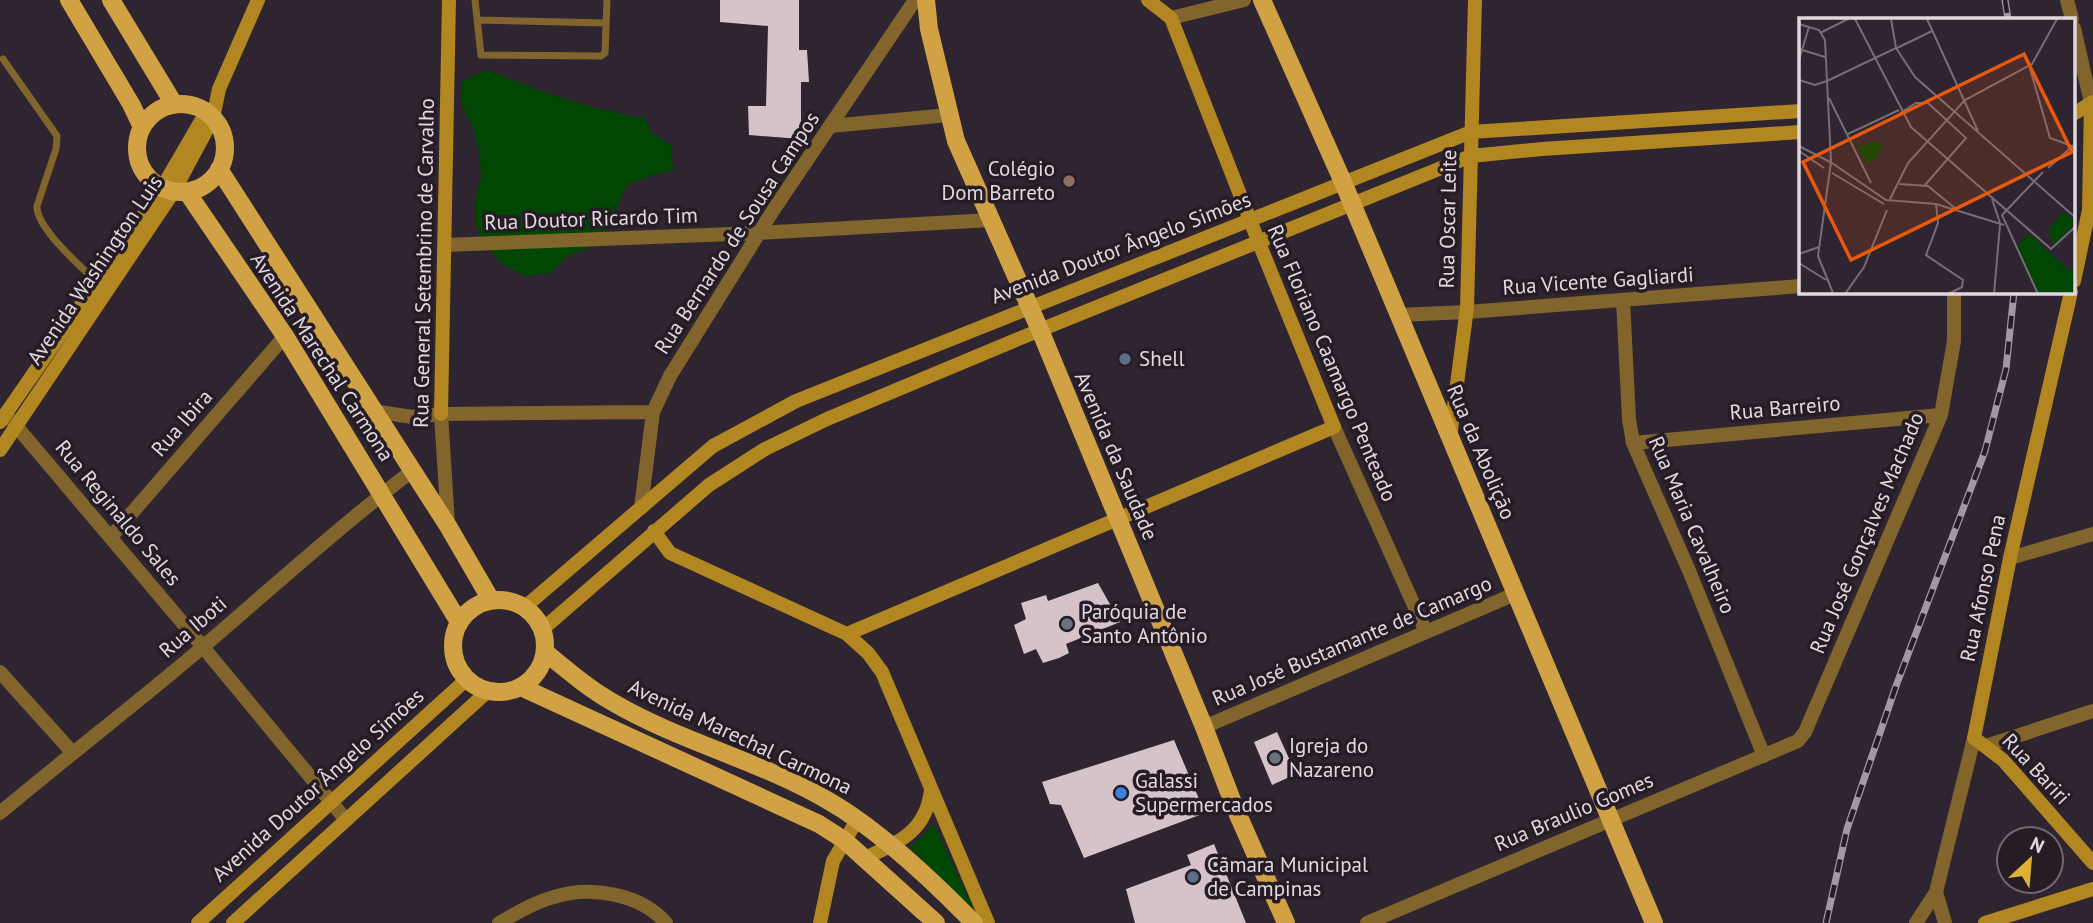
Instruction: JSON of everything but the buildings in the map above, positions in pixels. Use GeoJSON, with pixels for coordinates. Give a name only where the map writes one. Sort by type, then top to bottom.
{"type":"FeatureCollection","features":[{"type":"Feature","properties":{"kind":"main road"},"geometry":{"type":"LineString","coordinates":[[69,0],[142,127],[150,116],[161,108],[174,104],[211,113],[224,143],[224,156],[219,169],[211,180],[200,188],[174,190]]}},
{"type":"Feature","properties":{"kind":"main road"},"geometry":{"type":"LineString","coordinates":[[111,0],[174,104]]}},
{"type":"Feature","properties":{"kind":"main road","name":"Avenida Washington Luis"},"geometry":{"type":"LineString","coordinates":[[0,450],[174,190],[211,113],[258,0]]}},
{"type":"Feature","properties":{"kind":"main road","name":"Rua General Setembrino de Carvalho"},"geometry":{"type":"LineString","coordinates":[[441,414],[449,0]]}},
{"type":"Feature","properties":{"kind":"main road","name":"Avenida da Saudade"},"geometry":{"type":"LineString","coordinates":[[926,0],[929,29],[956,141],[1030,306],[1235,808],[1286,923]]}},
{"type":"Feature","properties":{"kind":"main road"},"geometry":{"type":"LineString","coordinates":[[1148,0],[1171,18]]}},
{"type":"Feature","properties":{"kind":"main road","name":"Rua da Abolição"},"geometry":{"type":"LineString","coordinates":[[1262,0],[1353,204],[1654,923]]}},
{"type":"Feature","properties":{"kind":"main road","name":"Rua Oscar Leite"},"geometry":{"type":"LineString","coordinates":[[1450,438],[1467,312],[1475,0]]}},
{"type":"Feature","properties":{"kind":"main road","name":"Rua Floriano Caamargo Penteado"},"geometry":{"type":"LineString","coordinates":[[1171,18],[1334,427]]}},
{"type":"Feature","properties":{"kind":"main road"},"geometry":{"type":"LineString","coordinates":[[2076,273],[2091,213],[2092,108]]}},
{"type":"Feature","properties":{"kind":"main road","name":"Avenida Doutor Ângelo Simões"},"geometry":{"type":"LineString","coordinates":[[526,607],[713,446],[796,401],[1471,132],[1799,111]]}},
{"type":"Feature","properties":{"kind":"main road","name":"Avenida Marechal Carmona"},"geometry":{"type":"LineString","coordinates":[[142,127],[137,141],[137,155],[142,168],[150,180],[174,190],[285,336],[460,622]]}},
{"type":"Feature","properties":{"kind":"main road"},"geometry":{"type":"LineString","coordinates":[[544,628],[709,485],[765,449],[827,419],[1040,330],[1471,156],[1799,132]]}},
{"type":"Feature","properties":{"kind":"main road","name":"Avenida Marechal Carmona"},"geometry":{"type":"LineString","coordinates":[[219,169],[448,526],[491,600]]}},
{"type":"Feature","properties":{"kind":"main road","name":"Avenida Washington Luis"},"geometry":{"type":"LineString","coordinates":[[3,418],[96,282],[174,190]]}},
{"type":"Feature","properties":{"kind":"main road","name":"Rua Afonso Pena"},"geometry":{"type":"LineString","coordinates":[[1980,742],[2010,558],[2071,294]]}},
{"type":"Feature","properties":{"kind":"main road"},"geometry":{"type":"LineString","coordinates":[[847,634],[1334,427]]}},
{"type":"Feature","properties":{"kind":"main road"},"geometry":{"type":"LineString","coordinates":[[654,531],[670,553],[682,560],[847,634],[868,653],[881,672],[988,923]]}},
{"type":"Feature","properties":{"kind":"main road"},"geometry":{"type":"LineString","coordinates":[[505,599],[526,607],[544,628],[545,652],[541,666],[533,678],[521,687],[507,692],[488,691],[467,679],[458,668],[453,654],[453,639],[465,613],[477,604],[491,600],[505,599]]}},
{"type":"Feature","properties":{"kind":"main road","name":"Avenida Marechal Carmona"},"geometry":{"type":"LineString","coordinates":[[545,652],[613,703],[826,799],[857,820],[937,885],[974,923]]}},
{"type":"Feature","properties":{"kind":"main road","name":"Avenida Doutor Ângelo Simões"},"geometry":{"type":"LineString","coordinates":[[198,923],[467,679]]}},
{"type":"Feature","properties":{"kind":"main road"},"geometry":{"type":"LineString","coordinates":[[521,687],[819,824],[844,840],[936,923]]}},
{"type":"Feature","properties":{"kind":"main road"},"geometry":{"type":"LineString","coordinates":[[233,923],[488,691]]}},
{"type":"Feature","properties":{"kind":"main road","name":"Rua Bariri"},"geometry":{"type":"LineString","coordinates":[[1980,742],[2013,770],[2093,863]]}},
{"type":"Feature","properties":{"kind":"main road"},"geometry":{"type":"LineString","coordinates":[[865,858],[890,846],[917,827],[929,805],[931,789]]}},
{"type":"Feature","properties":{"kind":"main road"},"geometry":{"type":"LineString","coordinates":[[820,923],[833,861],[857,820]]}},
{"type":"Feature","properties":{"kind":"main road"},"geometry":{"type":"LineString","coordinates":[[1986,923],[2093,889]]}},
{"type":"Feature","properties":{"kind":"street","name":"Rua Bernardo de Sousa Campos"},"geometry":{"type":"LineString","coordinates":[[640,508],[653,412],[670,376],[759,233],[915,0]]}},
{"type":"Feature","properties":{"kind":"street"},"geometry":{"type":"LineString","coordinates":[[1171,18],[1244,0]]}},
{"type":"Feature","properties":{"kind":"street"},"geometry":{"type":"LineString","coordinates":[[2067,0],[2072,18]]}},
{"type":"Feature","properties":{"kind":"street"},"geometry":{"type":"LineString","coordinates":[[2076,37],[2092,108]]}},
{"type":"Feature","properties":{"kind":"street"},"geometry":{"type":"LineString","coordinates":[[830,126],[949,116]]}},
{"type":"Feature","properties":{"kind":"street","name":"Rua Doutor Ricardo Tim"},"geometry":{"type":"LineString","coordinates":[[445,245],[759,233],[991,220]]}},
{"type":"Feature","properties":{"kind":"street","name":"Rua Vicente Gagliardi"},"geometry":{"type":"LineString","coordinates":[[1399,315],[1799,286]]}},
{"type":"Feature","properties":{"kind":"street","name":"Rua José Gonçalves Machado"},"geometry":{"type":"LineString","coordinates":[[1798,741],[1805,732],[1941,415],[1954,341],[1954,294]]}},
{"type":"Feature","properties":{"kind":"street","name":"Rua Maria Cavalheiro"},"geometry":{"type":"LineString","coordinates":[[1623,300],[1629,419],[1633,443],[1690,573],[1764,756]]}},
{"type":"Feature","properties":{"kind":"street","name":"Rua Ibira"},"geometry":{"type":"LineString","coordinates":[[111,537],[285,336]]}},
{"type":"Feature","properties":{"kind":"street"},"geometry":{"type":"LineString","coordinates":[[373,411],[412,417],[441,414],[653,412]]}},
{"type":"Feature","properties":{"kind":"street","name":"Rua General Setembrino de Carvalho"},"geometry":{"type":"LineString","coordinates":[[441,414],[448,526]]}},
{"type":"Feature","properties":{"kind":"street","name":"Rua Barreiro"},"geometry":{"type":"LineString","coordinates":[[1633,443],[1941,415]]}},
{"type":"Feature","properties":{"kind":"street","name":"Rua Reginaldo Sales"},"geometry":{"type":"LineString","coordinates":[[3,418],[16,426],[111,537],[346,820]]}},
{"type":"Feature","properties":{"kind":"street","name":"Rua Floriano Caamargo Penteado"},"geometry":{"type":"LineString","coordinates":[[1334,427],[1426,632]]}},
{"type":"Feature","properties":{"kind":"street","name":"Rua Iboti"},"geometry":{"type":"LineString","coordinates":[[0,813],[412,471]]}},
{"type":"Feature","properties":{"kind":"street"},"geometry":{"type":"LineString","coordinates":[[2010,558],[2093,534]]}},
{"type":"Feature","properties":{"kind":"street","name":"Rua José Bustamante de Camargo"},"geometry":{"type":"LineString","coordinates":[[1204,727],[1516,594]]}},
{"type":"Feature","properties":{"kind":"street"},"geometry":{"type":"LineString","coordinates":[[0,672],[72,752]]}},
{"type":"Feature","properties":{"kind":"street"},"geometry":{"type":"LineString","coordinates":[[1980,742],[2093,711]]}},
{"type":"Feature","properties":{"kind":"street","name":"Rua Braulio Gomes"},"geometry":{"type":"LineString","coordinates":[[1367,923],[1798,741]]}},
{"type":"Feature","properties":{"kind":"street","name":"Rua Afonso Pena"},"geometry":{"type":"LineString","coordinates":[[1916,923],[1936,892],[1980,742]]}},
{"type":"Feature","properties":{"kind":"street"},"geometry":{"type":"LineString","coordinates":[[499,923],[554,897],[576,892],[598,892],[647,906],[666,923]]}},
{"type":"Feature","properties":{"kind":"street"},"geometry":{"type":"LineString","coordinates":[[1936,892],[1945,923]]}},
{"type":"Feature","properties":{"kind":"lane"},"geometry":{"type":"LineString","coordinates":[[475,0],[479,50],[481,55],[485,56],[603,56],[607,0]]}},
{"type":"Feature","properties":{"kind":"lane"},"geometry":{"type":"LineString","coordinates":[[477,20],[606,23]]}},
{"type":"Feature","properties":{"kind":"lane"},"geometry":{"type":"LineString","coordinates":[[3,59],[57,136],[56,149],[36,213],[42,225],[96,282]]}},
{"type":"Feature","properties":{"kind":"green space"},"geometry":{"type":"Polygon","coordinates":[[[488,70],[565,99],[645,118],[651,133],[671,145],[673,170],[627,185],[606,228],[590,247],[568,256],[551,273],[526,276],[504,265],[487,247],[475,224],[475,200],[481,177],[479,152],[473,128],[462,105],[462,81],[488,70]]]}},
{"type":"Feature","properties":{"kind":"green space"},"geometry":{"type":"Polygon","coordinates":[[[934,824],[974,910],[909,847],[934,824]]]}},
{"type":"Feature","properties":{"kind":"railway"},"geometry":{"type":"LineString","coordinates":[[2005,0],[2008,18]]}},
{"type":"Feature","properties":{"kind":"railway"},"geometry":{"type":"LineString","coordinates":[[1826,923],[1847,829],[1896,686],[1985,451],[2006,369],[2014,294]]}},
{"type":"Feature","properties":{"kind":"place","name":"Colégio Dom Barreto"},"geometry":{"type":"Point","coordinates":[1069,181]}},
{"type":"Feature","properties":{"kind":"place","name":"Shell"},"geometry":{"type":"Point","coordinates":[1125,359]}},
{"type":"Feature","properties":{"kind":"place","name":"Paróquia de Santo Antônio"},"geometry":{"type":"Point","coordinates":[1067,624]}},
{"type":"Feature","properties":{"kind":"place","name":"Igreja do Nazareno"},"geometry":{"type":"Point","coordinates":[1275,758]}},
{"type":"Feature","properties":{"kind":"place","name":"Galassi Supermercados"},"geometry":{"type":"Point","coordinates":[1121,793]}},
{"type":"Feature","properties":{"kind":"place","name":"Cãmara Municipal de Campinas"},"geometry":{"type":"Point","coordinates":[1193,877]}}]}
